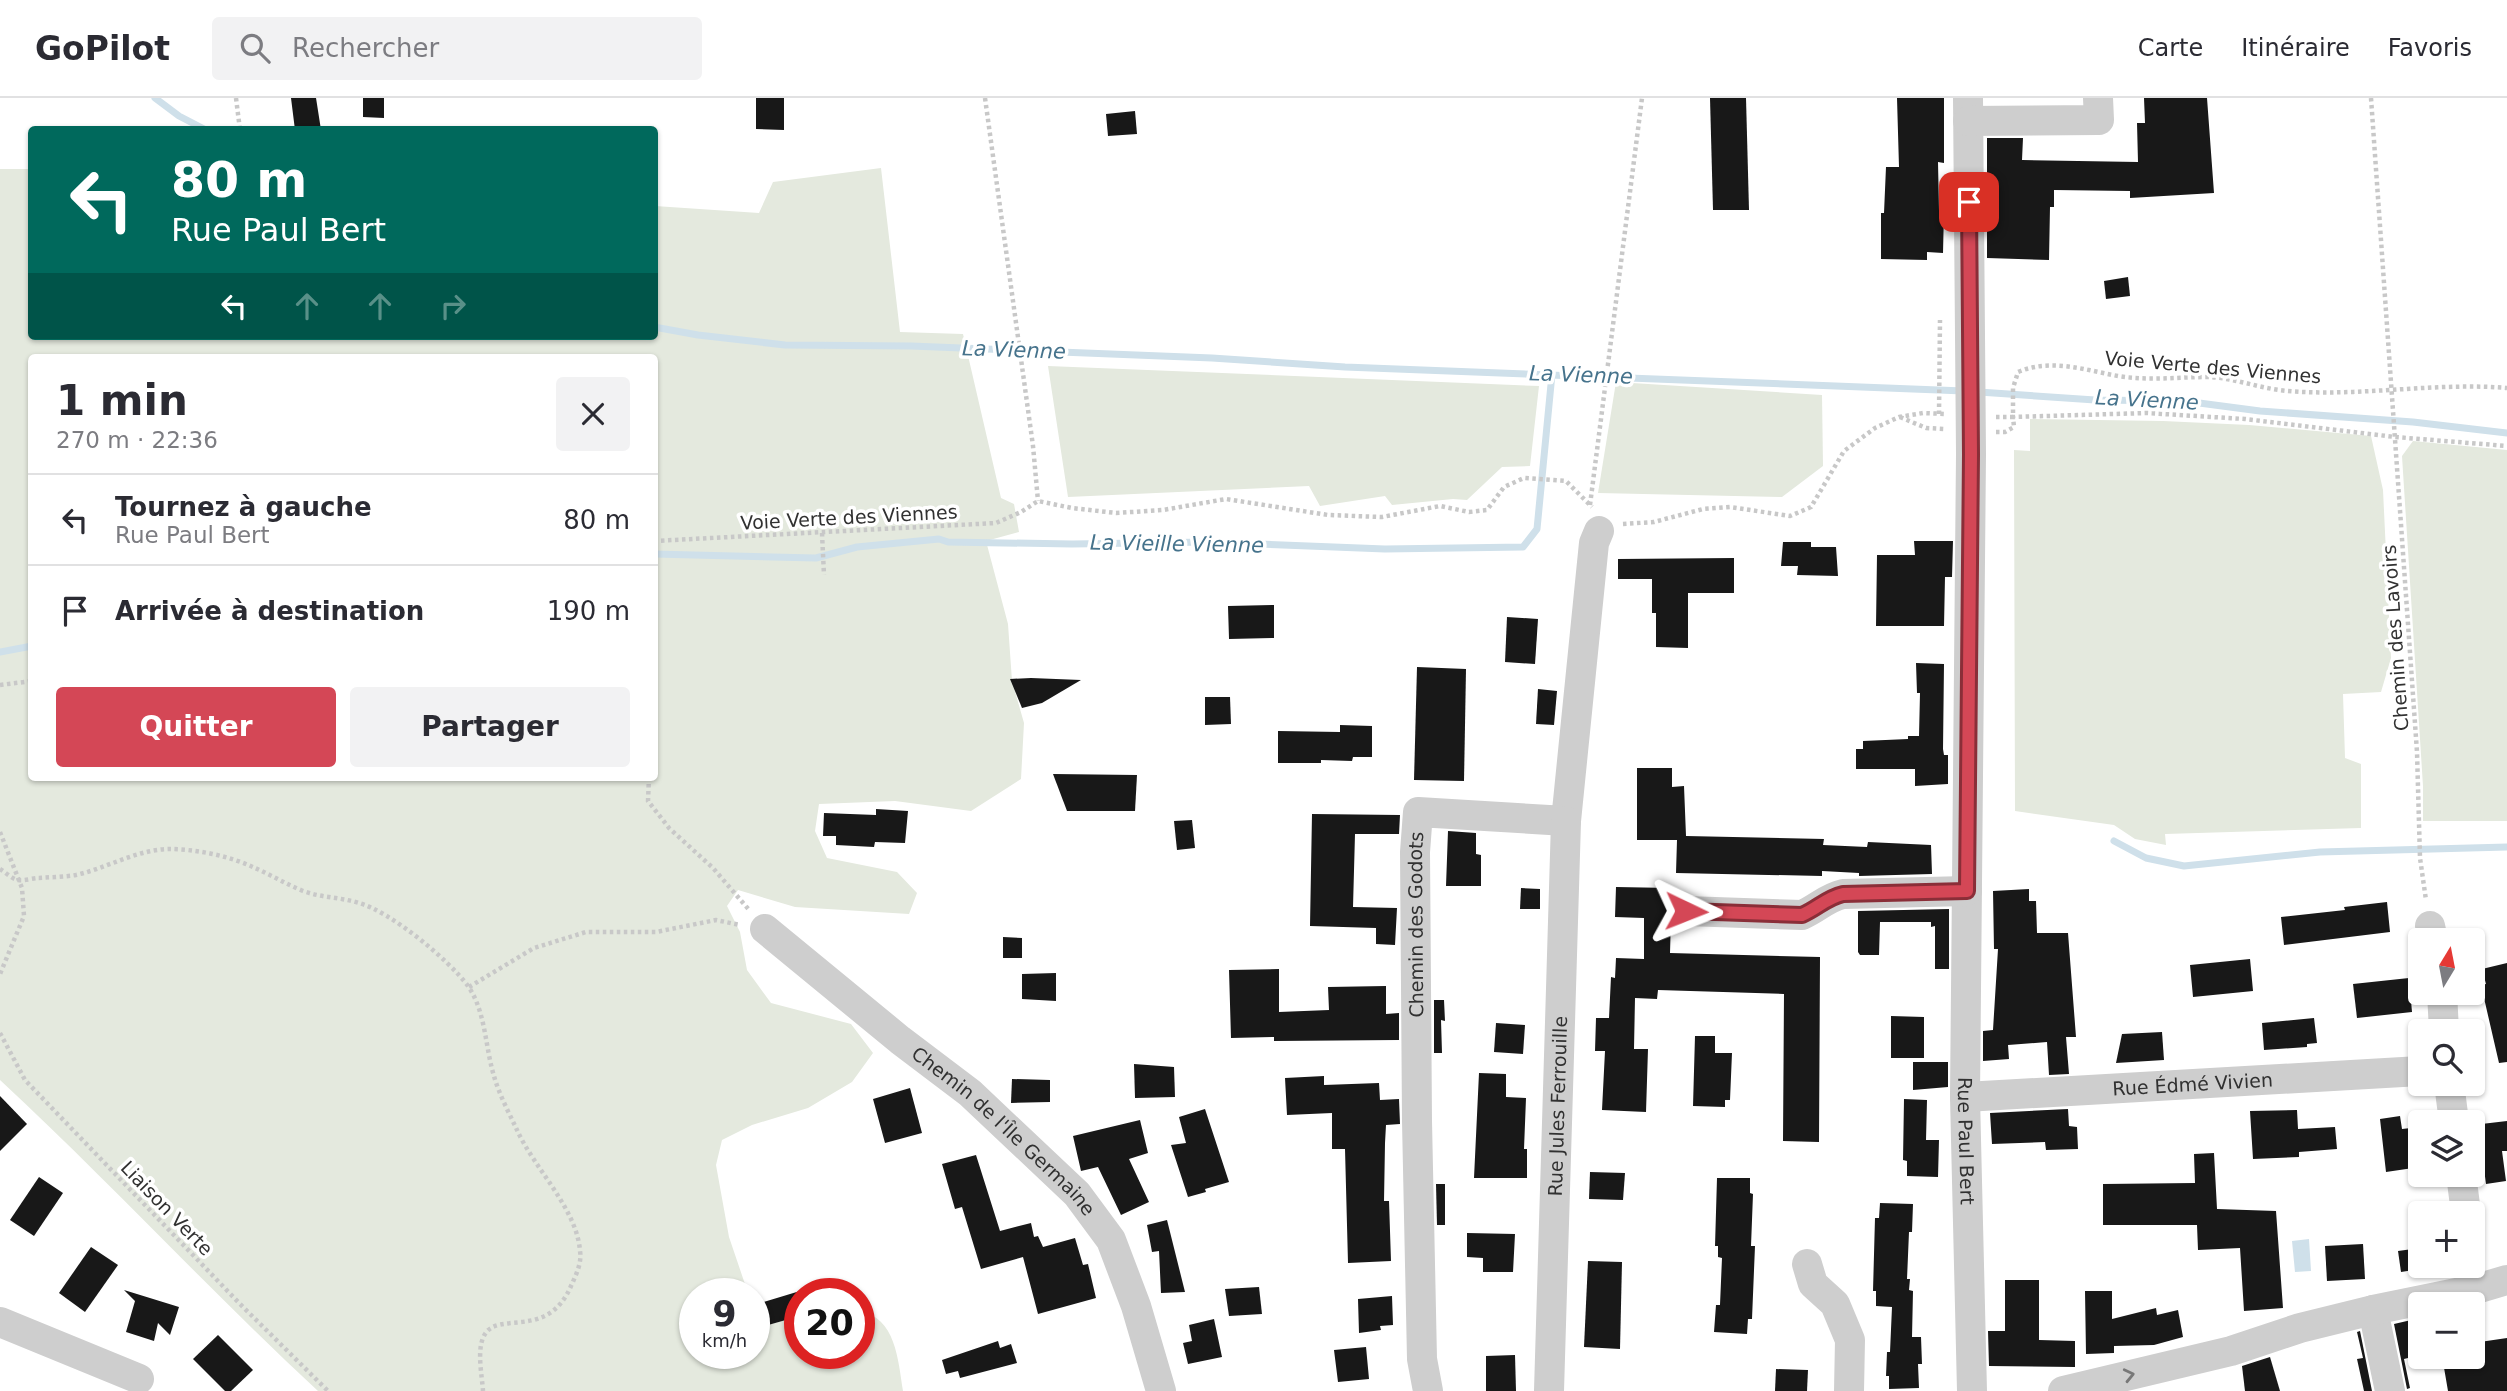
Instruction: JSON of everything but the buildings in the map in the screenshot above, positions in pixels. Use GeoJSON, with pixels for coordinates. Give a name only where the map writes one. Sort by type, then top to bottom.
{"type":"FeatureCollection","features":[{"type":"Feature","properties":{"kind":"street"},"geometry":{"type":"LineString","coordinates":[[1968,109],[2099,120],[2098,98]]}},
{"type":"Feature","properties":{"kind":"street","name":"Rue Paul Bert"},"geometry":{"type":"LineString","coordinates":[[1968,109],[1971,400],[1965,1097],[1972,1391]]}},
{"type":"Feature","properties":{"kind":"street"},"geometry":{"type":"LineString","coordinates":[[1566,821],[1594,543],[1600,518]]}},
{"type":"Feature","properties":{"kind":"street","name":"Chemin des Godots"},"geometry":{"type":"LineString","coordinates":[[1428,1391],[1422,1359],[1417,1121],[1415,852],[1418,812],[1566,821]]}},
{"type":"Feature","properties":{"kind":"street","name":"Rue Jules Ferrouille"},"geometry":{"type":"LineString","coordinates":[[1549,1391],[1566,821]]}},
{"type":"Feature","properties":{"kind":"street"},"geometry":{"type":"LineString","coordinates":[[1686,911],[1802,915],[1814,910],[1830,897],[1843,894],[1967,891]]}},
{"type":"Feature","properties":{"kind":"street","name":"Chemin de l'Île Germaine"},"geometry":{"type":"LineString","coordinates":[[765,929],[900,1040],[970,1093],[1077,1194],[1111,1240],[1136,1306],[1161,1391]]}},
{"type":"Feature","properties":{"kind":"street","name":"Rue Édmé Vivien"},"geometry":{"type":"LineString","coordinates":[[1965,1097],[2408,1072]]}},
{"type":"Feature","properties":{"kind":"street"},"geometry":{"type":"LineString","coordinates":[[1807,1264],[1813,1284],[1835,1304],[1850,1340],[1849,1391]]}},
{"type":"Feature","properties":{"kind":"street"},"geometry":{"type":"LineString","coordinates":[[2063,1391],[2231,1351],[2300,1328],[2373,1310],[2471,1278]]}},
{"type":"Feature","properties":{"kind":"street"},"geometry":{"type":"LineString","coordinates":[[2485,1278],[2507,1280]]}},
{"type":"Feature","properties":{"kind":"street"},"geometry":{"type":"LineString","coordinates":[[2373,1310],[2390,1391]]}},
{"type":"Feature","properties":{"kind":"street"},"geometry":{"type":"LineString","coordinates":[[0,1322],[139,1379]]}},
{"type":"Feature","properties":{"kind":"path"},"geometry":{"type":"LineString","coordinates":[[236,98],[240,126]]}},
{"type":"Feature","properties":{"kind":"path"},"geometry":{"type":"LineString","coordinates":[[985,98],[1038,501],[1116,513],[1163,510],[1226,499],[1328,515],[1382,517],[1440,506],[1469,512],[1487,510],[1504,487],[1524,478],[1532,478],[1566,481],[1600,518],[1654,522],[1703,509],[1730,507],[1790,516],[1811,507],[1844,451],[1875,428],[1899,417],[1923,413],[1939,414],[1971,400],[2013,417],[2159,414],[2245,418],[2507,446]]}},
{"type":"Feature","properties":{"kind":"path"},"geometry":{"type":"LineString","coordinates":[[1600,518],[1642,98]]}},
{"type":"Feature","properties":{"kind":"path","name":"Chemin des Lavoirs"},"geometry":{"type":"LineString","coordinates":[[2371,98],[2417,752],[2420,858],[2430,928]]}},
{"type":"Feature","properties":{"kind":"path","name":"Voie Verte des Viennes"},"geometry":{"type":"LineString","coordinates":[[2013,417],[2013,388],[2018,372],[2032,366],[2079,366],[2118,376],[2152,379],[2211,377],[2287,391],[2476,386],[2507,388]]}},
{"type":"Feature","properties":{"kind":"path"},"geometry":{"type":"LineString","coordinates":[[1939,377],[1939,414]]}},
{"type":"Feature","properties":{"kind":"path","name":"Voie Verte des Viennes"},"geometry":{"type":"LineString","coordinates":[[658,541],[996,523],[1038,501]]}},
{"type":"Feature","properties":{"kind":"path"},"geometry":{"type":"LineString","coordinates":[[822,533],[824,575]]}},
{"type":"Feature","properties":{"kind":"path"},"geometry":{"type":"LineString","coordinates":[[0,685],[28,682]]}},
{"type":"Feature","properties":{"kind":"path"},"geometry":{"type":"LineString","coordinates":[[649,781],[648,801],[668,828],[713,868],[765,929]]}},
{"type":"Feature","properties":{"kind":"path"},"geometry":{"type":"LineString","coordinates":[[0,832],[18,880],[24,916],[0,974]]}},
{"type":"Feature","properties":{"kind":"path"},"geometry":{"type":"LineString","coordinates":[[0,869],[18,880],[74,876],[138,855],[167,849],[223,857],[252,866],[301,890],[324,898],[359,903],[383,913],[451,967],[469,987],[480,1011],[494,1078],[533,1161],[564,1206],[577,1235],[581,1252],[578,1271],[568,1293],[555,1311],[536,1321],[497,1325],[488,1329],[482,1337],[483,1391]]}},
{"type":"Feature","properties":{"kind":"path"},"geometry":{"type":"LineString","coordinates":[[469,987],[534,948],[586,932],[656,932],[716,920],[765,929]]}},
{"type":"Feature","properties":{"kind":"path","name":"Liaison Verte"},"geometry":{"type":"LineString","coordinates":[[0,1033],[25,1080],[240,1304],[328,1391]]}},
{"type":"Feature","properties":{"kind":"shaded area"},"geometry":{"type":"Polygon","coordinates":[[[881,168],[900,332],[963,334],[1001,498],[1014,504],[1019,532],[986,541],[1008,624],[1012,681],[1024,723],[1021,779],[971,811],[895,801],[819,804],[815,831],[827,858],[897,872],[917,893],[909,914],[795,907],[738,890],[727,906],[740,932],[747,970],[771,1003],[851,1024],[873,1053],[852,1082],[808,1108],[752,1125],[722,1140],[716,1165],[729,1237],[743,1278],[679,1278],[679,1369],[770,1369],[770,1325],[784,1321],[784,1369],[875,1369],[875,1318],[888,1331],[893,1342],[903,1391],[318,1391],[0,1080],[0,169],[28,169],[28,340],[658,340],[658,206],[759,213],[773,182],[881,168]]]}},
{"type":"Feature","properties":{"kind":"shaded area"},"geometry":{"type":"Polygon","coordinates":[[[1048,366],[1539,386],[1530,466],[1502,467],[1467,500],[1392,505],[1385,496],[1320,506],[1309,486],[1068,497],[1048,366]]]}},
{"type":"Feature","properties":{"kind":"shaded area"},"geometry":{"type":"Polygon","coordinates":[[[1616,382],[1822,395],[1823,466],[1782,497],[1598,493],[1616,382]]]}},
{"type":"Feature","properties":{"kind":"shaded area"},"geometry":{"type":"Polygon","coordinates":[[[2030,419],[2249,425],[2371,436],[2383,490],[2391,658],[2381,692],[2343,694],[2345,758],[2361,764],[2361,828],[2165,834],[2166,845],[2135,839],[2114,825],[2015,811],[2014,450],[2030,451],[2030,419]]]}},
{"type":"Feature","properties":{"kind":"shaded area"},"geometry":{"type":"Polygon","coordinates":[[[2413,441],[2507,450],[2507,821],[2423,821],[2402,456],[2413,441]]]}},
{"type":"Feature","properties":{"kind":"shaded area"},"geometry":{"type":"Polygon","coordinates":[[[2309,1239],[2311,1271],[2295,1272],[2292,1241],[2309,1239]]]}},
{"type":"Feature","properties":{"kind":"waterway","name":"La Vienne"},"geometry":{"type":"LineString","coordinates":[[155,98],[198,126]]}},
{"type":"Feature","properties":{"kind":"waterway","name":"La Vienne"},"geometry":{"type":"LineString","coordinates":[[658,328],[785,345],[911,346],[1212,358],[1345,367],[1964,391]]}},
{"type":"Feature","properties":{"kind":"waterway","name":"La Vieille Vienne"},"geometry":{"type":"LineString","coordinates":[[658,554],[816,558],[857,547],[939,539],[948,542],[1072,544],[1208,542],[1385,549],[1523,547],[1537,529],[1552,374]]}},
{"type":"Feature","properties":{"kind":"waterway","name":"La Vienne"},"geometry":{"type":"LineString","coordinates":[[1979,392],[2095,400],[2184,401],[2260,411],[2413,422],[2507,433]]}},
{"type":"Feature","properties":{"kind":"waterway","name":"La Vieille Vienne"},"geometry":{"type":"LineString","coordinates":[[0,652],[28,647]]}},
{"type":"Feature","properties":{"kind":"waterway"},"geometry":{"type":"LineString","coordinates":[[2114,841],[2146,858],[2184,866],[2320,852],[2507,847]]}},
{"type":"Feature","properties":{"kind":"route"},"geometry":{"type":"LineString","coordinates":[[1686,911],[1802,915],[1814,910],[1830,897],[1843,894],[1967,891],[1971,454],[1969,202]]}}]}
